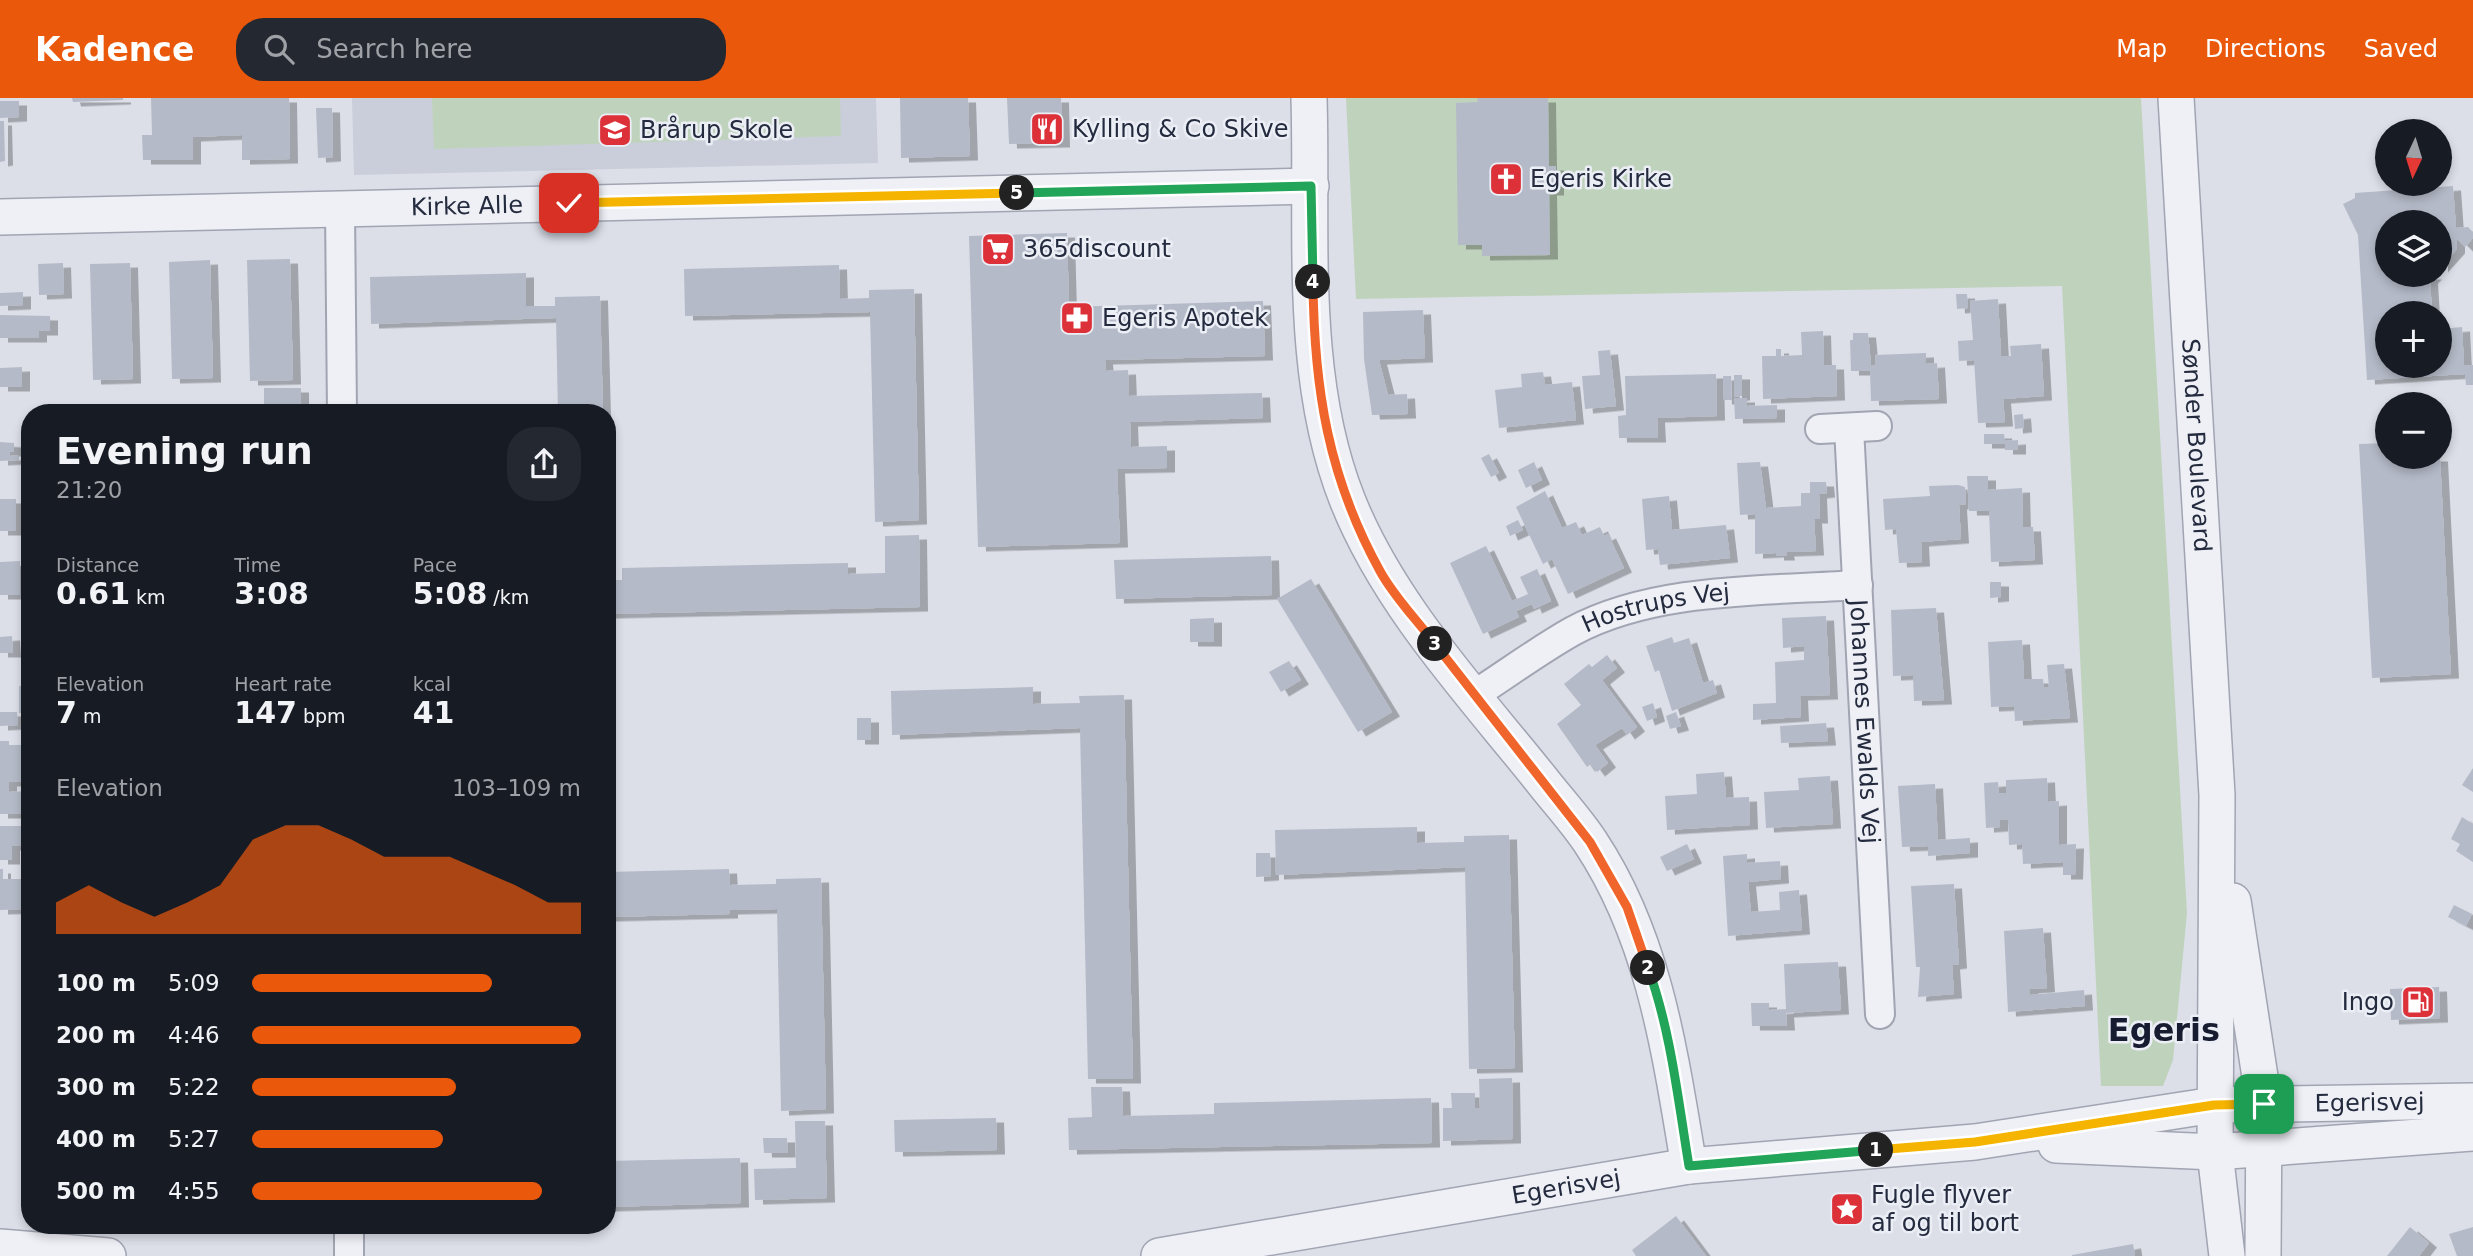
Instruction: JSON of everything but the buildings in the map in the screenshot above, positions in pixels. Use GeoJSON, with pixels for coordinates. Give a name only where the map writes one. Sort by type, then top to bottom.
{"type":"FeatureCollection","features":[{"type":"Feature","properties":{"kind":"street"},"geometry":{"type":"LineString","coordinates":[[1308,98],[1313,345],[1324,426],[1347,499],[1381,572],[1590,842],[1627,907],[1657,991],[1689,1166]]}},
{"type":"Feature","properties":{"kind":"street","name":"Sønder Boulevard"},"geometry":{"type":"LineString","coordinates":[[2176,98],[2217,795],[2215,1152],[2227,1256]]}},
{"type":"Feature","properties":{"kind":"street","name":"Kirke Alle"},"geometry":{"type":"LineString","coordinates":[[0,217],[1311,186]]}},
{"type":"Feature","properties":{"kind":"street"},"geometry":{"type":"LineString","coordinates":[[340,209],[342,404]]}},
{"type":"Feature","properties":{"kind":"street"},"geometry":{"type":"LineString","coordinates":[[1820,429],[1877,426]]}},
{"type":"Feature","properties":{"kind":"street","name":"Johannes Ewalds Vej"},"geometry":{"type":"LineString","coordinates":[[1849,428],[1880,1014]]}},
{"type":"Feature","properties":{"kind":"street","name":"Hostrups Vej"},"geometry":{"type":"LineString","coordinates":[[1474,695],[1574,630],[1628,611],[1690,596],[1857,585]]}},
{"type":"Feature","properties":{"kind":"street","name":"Sønder Boulevard"},"geometry":{"type":"LineString","coordinates":[[2217,795],[2264,1104],[2266,1149],[2263,1256]]}},
{"type":"Feature","properties":{"kind":"street","name":"Egerisvej"},"geometry":{"type":"LineString","coordinates":[[1159,1256],[1689,1166],[1975,1142],[2214,1105],[2473,1101]]}},
{"type":"Feature","properties":{"kind":"street","name":"Egerisvej"},"geometry":{"type":"LineString","coordinates":[[1975,1142],[2215,1152],[2473,1133]]}},
{"type":"Feature","properties":{"kind":"street"},"geometry":{"type":"LineString","coordinates":[[349,1234],[349,1256]]}},
{"type":"Feature","properties":{"kind":"street"},"geometry":{"type":"LineString","coordinates":[[0,1247],[108,1256]]}},
{"type":"Feature","properties":{"kind":"shaded area","name":"Brårup Skole"},"geometry":{"type":"Polygon","coordinates":[[[352,98],[876,98],[878,163],[354,175],[352,98]]]}},
{"type":"Feature","properties":{"kind":"green space"},"geometry":{"type":"Polygon","coordinates":[[[432,98],[840,98],[841,136],[434,149],[432,98]]]}},
{"type":"Feature","properties":{"kind":"green space"},"geometry":{"type":"Polygon","coordinates":[[[1346,98],[2141,98],[2187,913],[2173,1060],[2163,1086],[2101,1086],[2062,286],[1356,299],[1346,98]]]}},
{"type":"Feature","properties":{"kind":"place","name":"Kylling & Co Skive"},"geometry":{"type":"Point","coordinates":[1047,129]}},
{"type":"Feature","properties":{"kind":"place","name":"Brårup Skole"},"geometry":{"type":"Point","coordinates":[615,130]}},
{"type":"Feature","properties":{"kind":"place","name":"Egeris Kirke"},"geometry":{"type":"Point","coordinates":[1506,179]}},
{"type":"Feature","properties":{"kind":"place","name":"365discount"},"geometry":{"type":"Point","coordinates":[998,249]}},
{"type":"Feature","properties":{"kind":"place","name":"Egeris Apotek"},"geometry":{"type":"Point","coordinates":[1077,318]}},
{"type":"Feature","properties":{"kind":"place","name":"Ingo"},"geometry":{"type":"Point","coordinates":[2418,1002]}},
{"type":"Feature","properties":{"kind":"place","name":"Fugle flyver af og til bort"},"geometry":{"type":"Point","coordinates":[1847,1209]}},
{"type":"Feature","properties":{"kind":"district","name":"Egeris"},"geometry":{"type":"Point","coordinates":[2164,1030]}},
{"type":"Feature","properties":{"kind":"route"},"geometry":{"type":"LineString","coordinates":[[569,203],[1311,186],[1313,345],[1324,426],[1347,499],[1381,572],[1590,842],[1627,907],[1657,991],[1689,1166],[1975,1142],[2214,1105],[2264,1104]]}}]}
